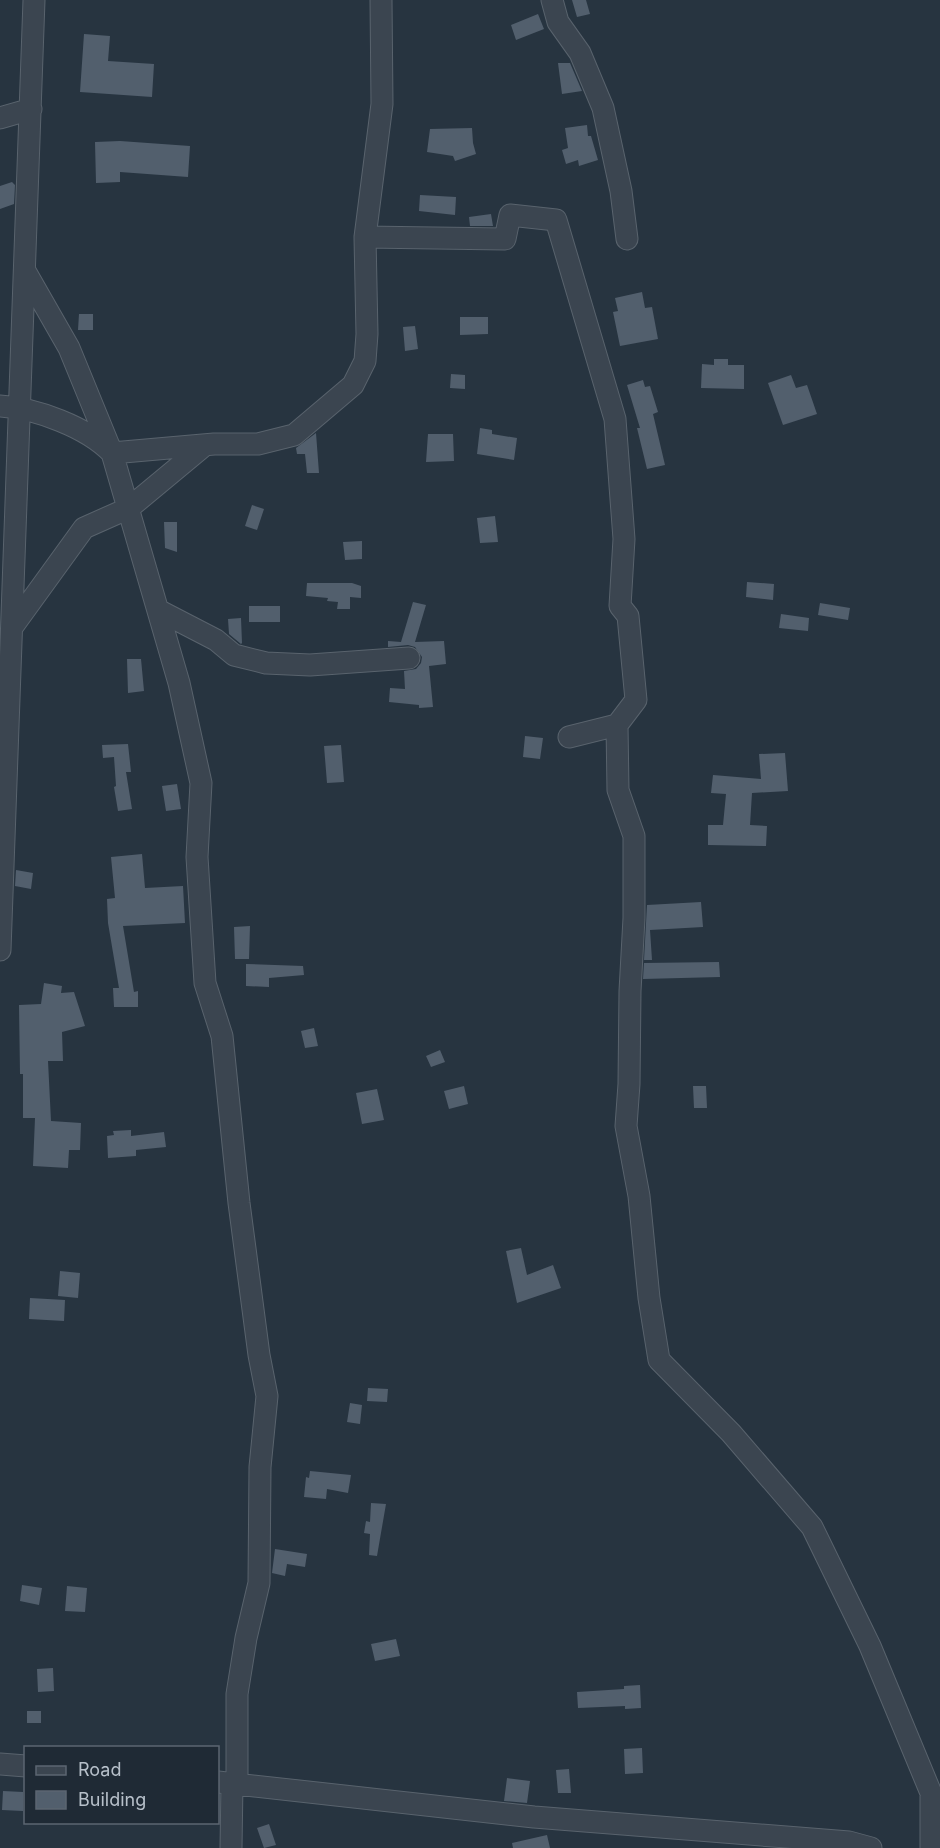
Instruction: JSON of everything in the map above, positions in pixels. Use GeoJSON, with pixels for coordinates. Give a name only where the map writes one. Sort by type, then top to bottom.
{"type":"FeatureCollection","features":[{"type":"Feature","properties":{"kind":"street"},"geometry":{"type":"LineString","coordinates":[[0,950],[13,626],[10,407],[25,272],[34,0]]}},
{"type":"Feature","properties":{"kind":"street"},"geometry":{"type":"LineString","coordinates":[[112,453],[205,445],[258,444],[294,435],[353,385],[365,361],[368,334],[365,237],[382,104],[381,0]]}},
{"type":"Feature","properties":{"kind":"street"},"geometry":{"type":"LineString","coordinates":[[552,0],[558,22],[580,53],[603,108],[621,191],[627,239]]}},
{"type":"Feature","properties":{"kind":"street"},"geometry":{"type":"LineString","coordinates":[[0,118],[31,109]]}},
{"type":"Feature","properties":{"kind":"street"},"geometry":{"type":"LineString","coordinates":[[365,237],[505,239],[510,215],[556,220],[615,418],[624,539],[620,606],[628,616],[636,700],[617,725],[618,790],[634,836],[634,918],[626,1126],[639,1196],[649,1298],[659,1360],[732,1433],[812,1527],[870,1646],[931,1793],[931,1848]]}},
{"type":"Feature","properties":{"kind":"street"},"geometry":{"type":"LineString","coordinates":[[25,272],[69,348],[112,453],[179,683],[201,783],[197,857],[205,983],[222,1036],[239,1203],[259,1355],[267,1396],[260,1467],[259,1582],[246,1638],[237,1694],[229,1783],[231,1848]]}},
{"type":"Feature","properties":{"kind":"street"},"geometry":{"type":"LineString","coordinates":[[10,407],[74,427],[103,443],[112,453]]}},
{"type":"Feature","properties":{"kind":"street"},"geometry":{"type":"LineString","coordinates":[[13,626],[84,528],[129,508],[205,445]]}},
{"type":"Feature","properties":{"kind":"street"},"geometry":{"type":"LineString","coordinates":[[158,610],[216,640],[234,655],[266,663],[310,665],[409,658]]}},
{"type":"Feature","properties":{"kind":"street"},"geometry":{"type":"LineString","coordinates":[[569,737],[617,725]]}},
{"type":"Feature","properties":{"kind":"street"},"geometry":{"type":"LineString","coordinates":[[0,1764],[24,1766]]}},
{"type":"Feature","properties":{"kind":"street"},"geometry":{"type":"LineString","coordinates":[[229,1783],[534,1818],[849,1842],[871,1848]]}},
{"type":"Feature","properties":{"kind":"building"},"geometry":{"type":"Polygon","coordinates":[[[572,0],[586,0],[590,14],[577,17],[572,0]]]}},
{"type":"Feature","properties":{"kind":"building"},"geometry":{"type":"Polygon","coordinates":[[[538,14],[544,29],[516,40],[511,25],[538,14]]]}},
{"type":"Feature","properties":{"kind":"building"},"geometry":{"type":"Polygon","coordinates":[[[84,34],[110,36],[108,61],[154,64],[152,97],[80,92],[84,34]]]}},
{"type":"Feature","properties":{"kind":"building"},"geometry":{"type":"Polygon","coordinates":[[[558,63],[570,63],[582,91],[562,94],[558,63]]]}},
{"type":"Feature","properties":{"kind":"building"},"geometry":{"type":"Polygon","coordinates":[[[587,125],[588,136],[591,136],[598,160],[579,166],[578,160],[566,164],[562,150],[568,148],[565,128],[587,125]]]}},
{"type":"Feature","properties":{"kind":"building"},"geometry":{"type":"Polygon","coordinates":[[[472,128],[476,154],[455,161],[453,156],[427,152],[430,129],[472,128]]]}},
{"type":"Feature","properties":{"kind":"building"},"geometry":{"type":"Polygon","coordinates":[[[120,141],[190,146],[188,177],[120,172],[120,182],[96,183],[95,142],[120,141]]]}},
{"type":"Feature","properties":{"kind":"building"},"geometry":{"type":"Polygon","coordinates":[[[12,182],[15,185],[14,204],[0,209],[0,186],[12,182]]]}},
{"type":"Feature","properties":{"kind":"building"},"geometry":{"type":"Polygon","coordinates":[[[420,195],[456,197],[455,215],[419,211],[420,195]]]}},
{"type":"Feature","properties":{"kind":"building"},"geometry":{"type":"Polygon","coordinates":[[[491,214],[493,226],[470,226],[469,217],[491,214]]]}},
{"type":"Feature","properties":{"kind":"building"},"geometry":{"type":"Polygon","coordinates":[[[642,292],[645,308],[652,307],[658,339],[620,346],[613,312],[618,311],[615,298],[642,292]]]}},
{"type":"Feature","properties":{"kind":"building"},"geometry":{"type":"Polygon","coordinates":[[[79,314],[93,314],[93,330],[78,330],[79,314]]]}},
{"type":"Feature","properties":{"kind":"building"},"geometry":{"type":"Polygon","coordinates":[[[460,317],[488,317],[488,334],[460,335],[460,317]]]}},
{"type":"Feature","properties":{"kind":"building"},"geometry":{"type":"Polygon","coordinates":[[[415,326],[418,349],[405,351],[403,327],[415,326]]]}},
{"type":"Feature","properties":{"kind":"building"},"geometry":{"type":"Polygon","coordinates":[[[714,359],[728,359],[728,365],[744,365],[744,389],[701,388],[702,364],[714,365],[714,359]]]}},
{"type":"Feature","properties":{"kind":"building"},"geometry":{"type":"Polygon","coordinates":[[[451,374],[465,375],[465,389],[450,388],[451,374]]]}},
{"type":"Feature","properties":{"kind":"building"},"geometry":{"type":"Polygon","coordinates":[[[791,375],[796,388],[807,385],[817,414],[783,425],[768,383],[791,375]]]}},
{"type":"Feature","properties":{"kind":"building"},"geometry":{"type":"Polygon","coordinates":[[[643,380],[645,387],[650,386],[658,412],[653,414],[665,465],[647,469],[637,428],[640,428],[627,385],[643,380]]]}},
{"type":"Feature","properties":{"kind":"building"},"geometry":{"type":"Polygon","coordinates":[[[480,428],[492,430],[492,434],[517,438],[514,460],[477,454],[480,428]]]}},
{"type":"Feature","properties":{"kind":"building"},"geometry":{"type":"Polygon","coordinates":[[[316,433],[319,473],[307,473],[305,454],[297,454],[296,448],[316,433]]]}},
{"type":"Feature","properties":{"kind":"building"},"geometry":{"type":"Polygon","coordinates":[[[428,434],[453,434],[454,461],[426,462],[428,434]]]}},
{"type":"Feature","properties":{"kind":"building"},"geometry":{"type":"Polygon","coordinates":[[[252,505],[264,509],[257,530],[245,526],[252,505]]]}},
{"type":"Feature","properties":{"kind":"building"},"geometry":{"type":"Polygon","coordinates":[[[495,516],[498,542],[480,543],[477,518],[495,516]]]}},
{"type":"Feature","properties":{"kind":"building"},"geometry":{"type":"Polygon","coordinates":[[[164,522],[177,522],[177,552],[165,548],[164,522]]]}},
{"type":"Feature","properties":{"kind":"building"},"geometry":{"type":"Polygon","coordinates":[[[362,541],[362,559],[345,560],[343,542],[362,541]]]}},
{"type":"Feature","properties":{"kind":"building"},"geometry":{"type":"Polygon","coordinates":[[[747,582],[774,584],[773,600],[746,597],[747,582]]]}},
{"type":"Feature","properties":{"kind":"building"},"geometry":{"type":"Polygon","coordinates":[[[307,583],[352,583],[361,586],[361,598],[350,597],[350,609],[337,609],[338,602],[327,601],[328,598],[306,596],[307,583]]]}},
{"type":"Feature","properties":{"kind":"building"},"geometry":{"type":"Polygon","coordinates":[[[413,602],[426,605],[415,642],[444,641],[446,664],[429,666],[433,707],[419,708],[419,705],[389,702],[390,688],[405,689],[404,671],[416,669],[421,663],[422,657],[415,647],[408,645],[388,647],[388,641],[401,642],[413,602]]]}},
{"type":"Feature","properties":{"kind":"building"},"geometry":{"type":"Polygon","coordinates":[[[820,603],[850,608],[848,620],[818,615],[820,603]]]}},
{"type":"Feature","properties":{"kind":"building"},"geometry":{"type":"Polygon","coordinates":[[[249,606],[280,606],[280,622],[249,622],[249,606]]]}},
{"type":"Feature","properties":{"kind":"building"},"geometry":{"type":"Polygon","coordinates":[[[781,614],[809,618],[808,631],[779,628],[781,614]]]}},
{"type":"Feature","properties":{"kind":"building"},"geometry":{"type":"Polygon","coordinates":[[[241,618],[241,644],[229,634],[228,619],[241,618]]]}},
{"type":"Feature","properties":{"kind":"building"},"geometry":{"type":"Polygon","coordinates":[[[127,659],[141,659],[144,691],[128,693],[127,659]]]}},
{"type":"Feature","properties":{"kind":"building"},"geometry":{"type":"Polygon","coordinates":[[[525,736],[543,738],[540,759],[523,757],[525,736]]]}},
{"type":"Feature","properties":{"kind":"building"},"geometry":{"type":"Polygon","coordinates":[[[128,744],[131,772],[126,772],[132,809],[118,811],[114,787],[116,786],[114,757],[103,758],[102,745],[128,744]]]}},
{"type":"Feature","properties":{"kind":"building"},"geometry":{"type":"Polygon","coordinates":[[[341,745],[344,782],[327,783],[324,746],[341,745]]]}},
{"type":"Feature","properties":{"kind":"building"},"geometry":{"type":"Polygon","coordinates":[[[785,753],[788,791],[752,793],[750,825],[767,826],[766,846],[708,845],[708,825],[723,825],[726,794],[711,793],[713,775],[761,779],[759,754],[785,753]]]}},
{"type":"Feature","properties":{"kind":"building"},"geometry":{"type":"Polygon","coordinates":[[[177,784],[181,809],[166,811],[162,786],[177,784]]]}},
{"type":"Feature","properties":{"kind":"building"},"geometry":{"type":"Polygon","coordinates":[[[142,854],[145,888],[183,886],[185,923],[123,926],[134,992],[138,991],[138,1007],[114,1007],[113,988],[119,988],[108,923],[107,899],[115,898],[111,857],[142,854]]]}},
{"type":"Feature","properties":{"kind":"building"},"geometry":{"type":"Polygon","coordinates":[[[16,870],[33,873],[31,889],[15,886],[16,870]]]}},
{"type":"Feature","properties":{"kind":"building"},"geometry":{"type":"Polygon","coordinates":[[[701,902],[703,927],[650,930],[652,960],[644,960],[647,905],[701,902]]]}},
{"type":"Feature","properties":{"kind":"building"},"geometry":{"type":"Polygon","coordinates":[[[250,926],[249,959],[235,959],[234,927],[250,926]]]}},
{"type":"Feature","properties":{"kind":"building"},"geometry":{"type":"Polygon","coordinates":[[[719,962],[720,977],[643,979],[644,963],[719,962]]]}},
{"type":"Feature","properties":{"kind":"building"},"geometry":{"type":"Polygon","coordinates":[[[246,964],[303,966],[304,975],[269,978],[269,987],[246,986],[246,964]]]}},
{"type":"Feature","properties":{"kind":"building"},"geometry":{"type":"Polygon","coordinates":[[[44,983],[62,986],[61,993],[74,992],[85,1026],[62,1032],[63,1061],[48,1061],[51,1121],[81,1123],[80,1150],[69,1150],[68,1168],[33,1166],[35,1118],[23,1118],[19,1005],[41,1004],[44,983]]]}},
{"type":"Feature","properties":{"kind":"building"},"geometry":{"type":"Polygon","coordinates":[[[314,1028],[318,1046],[305,1048],[301,1031],[314,1028]]]}},
{"type":"Feature","properties":{"kind":"building"},"geometry":{"type":"Polygon","coordinates":[[[440,1050],[445,1062],[431,1067],[426,1056],[440,1050]]]}},
{"type":"Feature","properties":{"kind":"building"},"geometry":{"type":"Polygon","coordinates":[[[464,1086],[468,1104],[449,1109],[444,1091],[464,1086]]]}},
{"type":"Feature","properties":{"kind":"building"},"geometry":{"type":"Polygon","coordinates":[[[693,1086],[706,1086],[707,1108],[694,1108],[693,1086]]]}},
{"type":"Feature","properties":{"kind":"building"},"geometry":{"type":"Polygon","coordinates":[[[377,1089],[384,1120],[362,1124],[356,1093],[377,1089]]]}},
{"type":"Feature","properties":{"kind":"building"},"geometry":{"type":"Polygon","coordinates":[[[131,1130],[131,1136],[164,1132],[166,1147],[136,1150],[136,1156],[108,1158],[107,1136],[114,1135],[113,1131],[131,1130]]]}},
{"type":"Feature","properties":{"kind":"building"},"geometry":{"type":"Polygon","coordinates":[[[521,1248],[527,1275],[553,1265],[561,1288],[517,1303],[506,1251],[521,1248]]]}},
{"type":"Feature","properties":{"kind":"building"},"geometry":{"type":"Polygon","coordinates":[[[60,1271],[80,1273],[78,1298],[58,1296],[60,1271]]]}},
{"type":"Feature","properties":{"kind":"building"},"geometry":{"type":"Polygon","coordinates":[[[30,1298],[65,1300],[64,1321],[29,1319],[30,1298]]]}},
{"type":"Feature","properties":{"kind":"building"},"geometry":{"type":"Polygon","coordinates":[[[368,1388],[388,1389],[387,1402],[367,1401],[368,1388]]]}},
{"type":"Feature","properties":{"kind":"building"},"geometry":{"type":"Polygon","coordinates":[[[350,1403],[362,1405],[360,1424],[347,1422],[350,1403]]]}},
{"type":"Feature","properties":{"kind":"building"},"geometry":{"type":"Polygon","coordinates":[[[310,1471],[351,1475],[348,1493],[327,1489],[326,1499],[304,1497],[306,1477],[309,1478],[310,1471]]]}},
{"type":"Feature","properties":{"kind":"building"},"geometry":{"type":"Polygon","coordinates":[[[371,1503],[386,1504],[377,1556],[369,1555],[370,1534],[364,1533],[366,1521],[370,1522],[371,1503]]]}},
{"type":"Feature","properties":{"kind":"building"},"geometry":{"type":"Polygon","coordinates":[[[275,1549],[307,1554],[305,1567],[287,1564],[285,1576],[272,1573],[275,1549]]]}},
{"type":"Feature","properties":{"kind":"building"},"geometry":{"type":"Polygon","coordinates":[[[22,1585],[42,1588],[39,1605],[20,1601],[22,1585]]]}},
{"type":"Feature","properties":{"kind":"building"},"geometry":{"type":"Polygon","coordinates":[[[67,1586],[87,1588],[85,1612],[65,1611],[67,1586]]]}},
{"type":"Feature","properties":{"kind":"building"},"geometry":{"type":"Polygon","coordinates":[[[396,1639],[400,1656],[375,1661],[371,1644],[396,1639]]]}},
{"type":"Feature","properties":{"kind":"building"},"geometry":{"type":"Polygon","coordinates":[[[53,1668],[54,1691],[38,1692],[37,1669],[53,1668]]]}},
{"type":"Feature","properties":{"kind":"building"},"geometry":{"type":"Polygon","coordinates":[[[640,1685],[641,1708],[625,1709],[625,1706],[578,1708],[577,1692],[624,1689],[624,1686],[640,1685]]]}},
{"type":"Feature","properties":{"kind":"building"},"geometry":{"type":"Polygon","coordinates":[[[27,1711],[41,1711],[41,1723],[27,1723],[27,1711]]]}},
{"type":"Feature","properties":{"kind":"building"},"geometry":{"type":"Polygon","coordinates":[[[642,1748],[643,1773],[625,1774],[624,1749],[642,1748]]]}},
{"type":"Feature","properties":{"kind":"building"},"geometry":{"type":"Polygon","coordinates":[[[569,1769],[571,1793],[558,1793],[556,1770],[569,1769]]]}},
{"type":"Feature","properties":{"kind":"building"},"geometry":{"type":"Polygon","coordinates":[[[507,1778],[530,1781],[527,1803],[504,1801],[507,1778]]]}},
{"type":"Feature","properties":{"kind":"building"},"geometry":{"type":"Polygon","coordinates":[[[3,1791],[23,1792],[23,1811],[2,1810],[3,1791]]]}},
{"type":"Feature","properties":{"kind":"building"},"geometry":{"type":"Polygon","coordinates":[[[269,1824],[276,1845],[264,1848],[257,1828],[269,1824]]]}},
{"type":"Feature","properties":{"kind":"building"},"geometry":{"type":"Polygon","coordinates":[[[547,1835],[550,1848],[513,1848],[512,1843],[547,1835]]]}}]}
